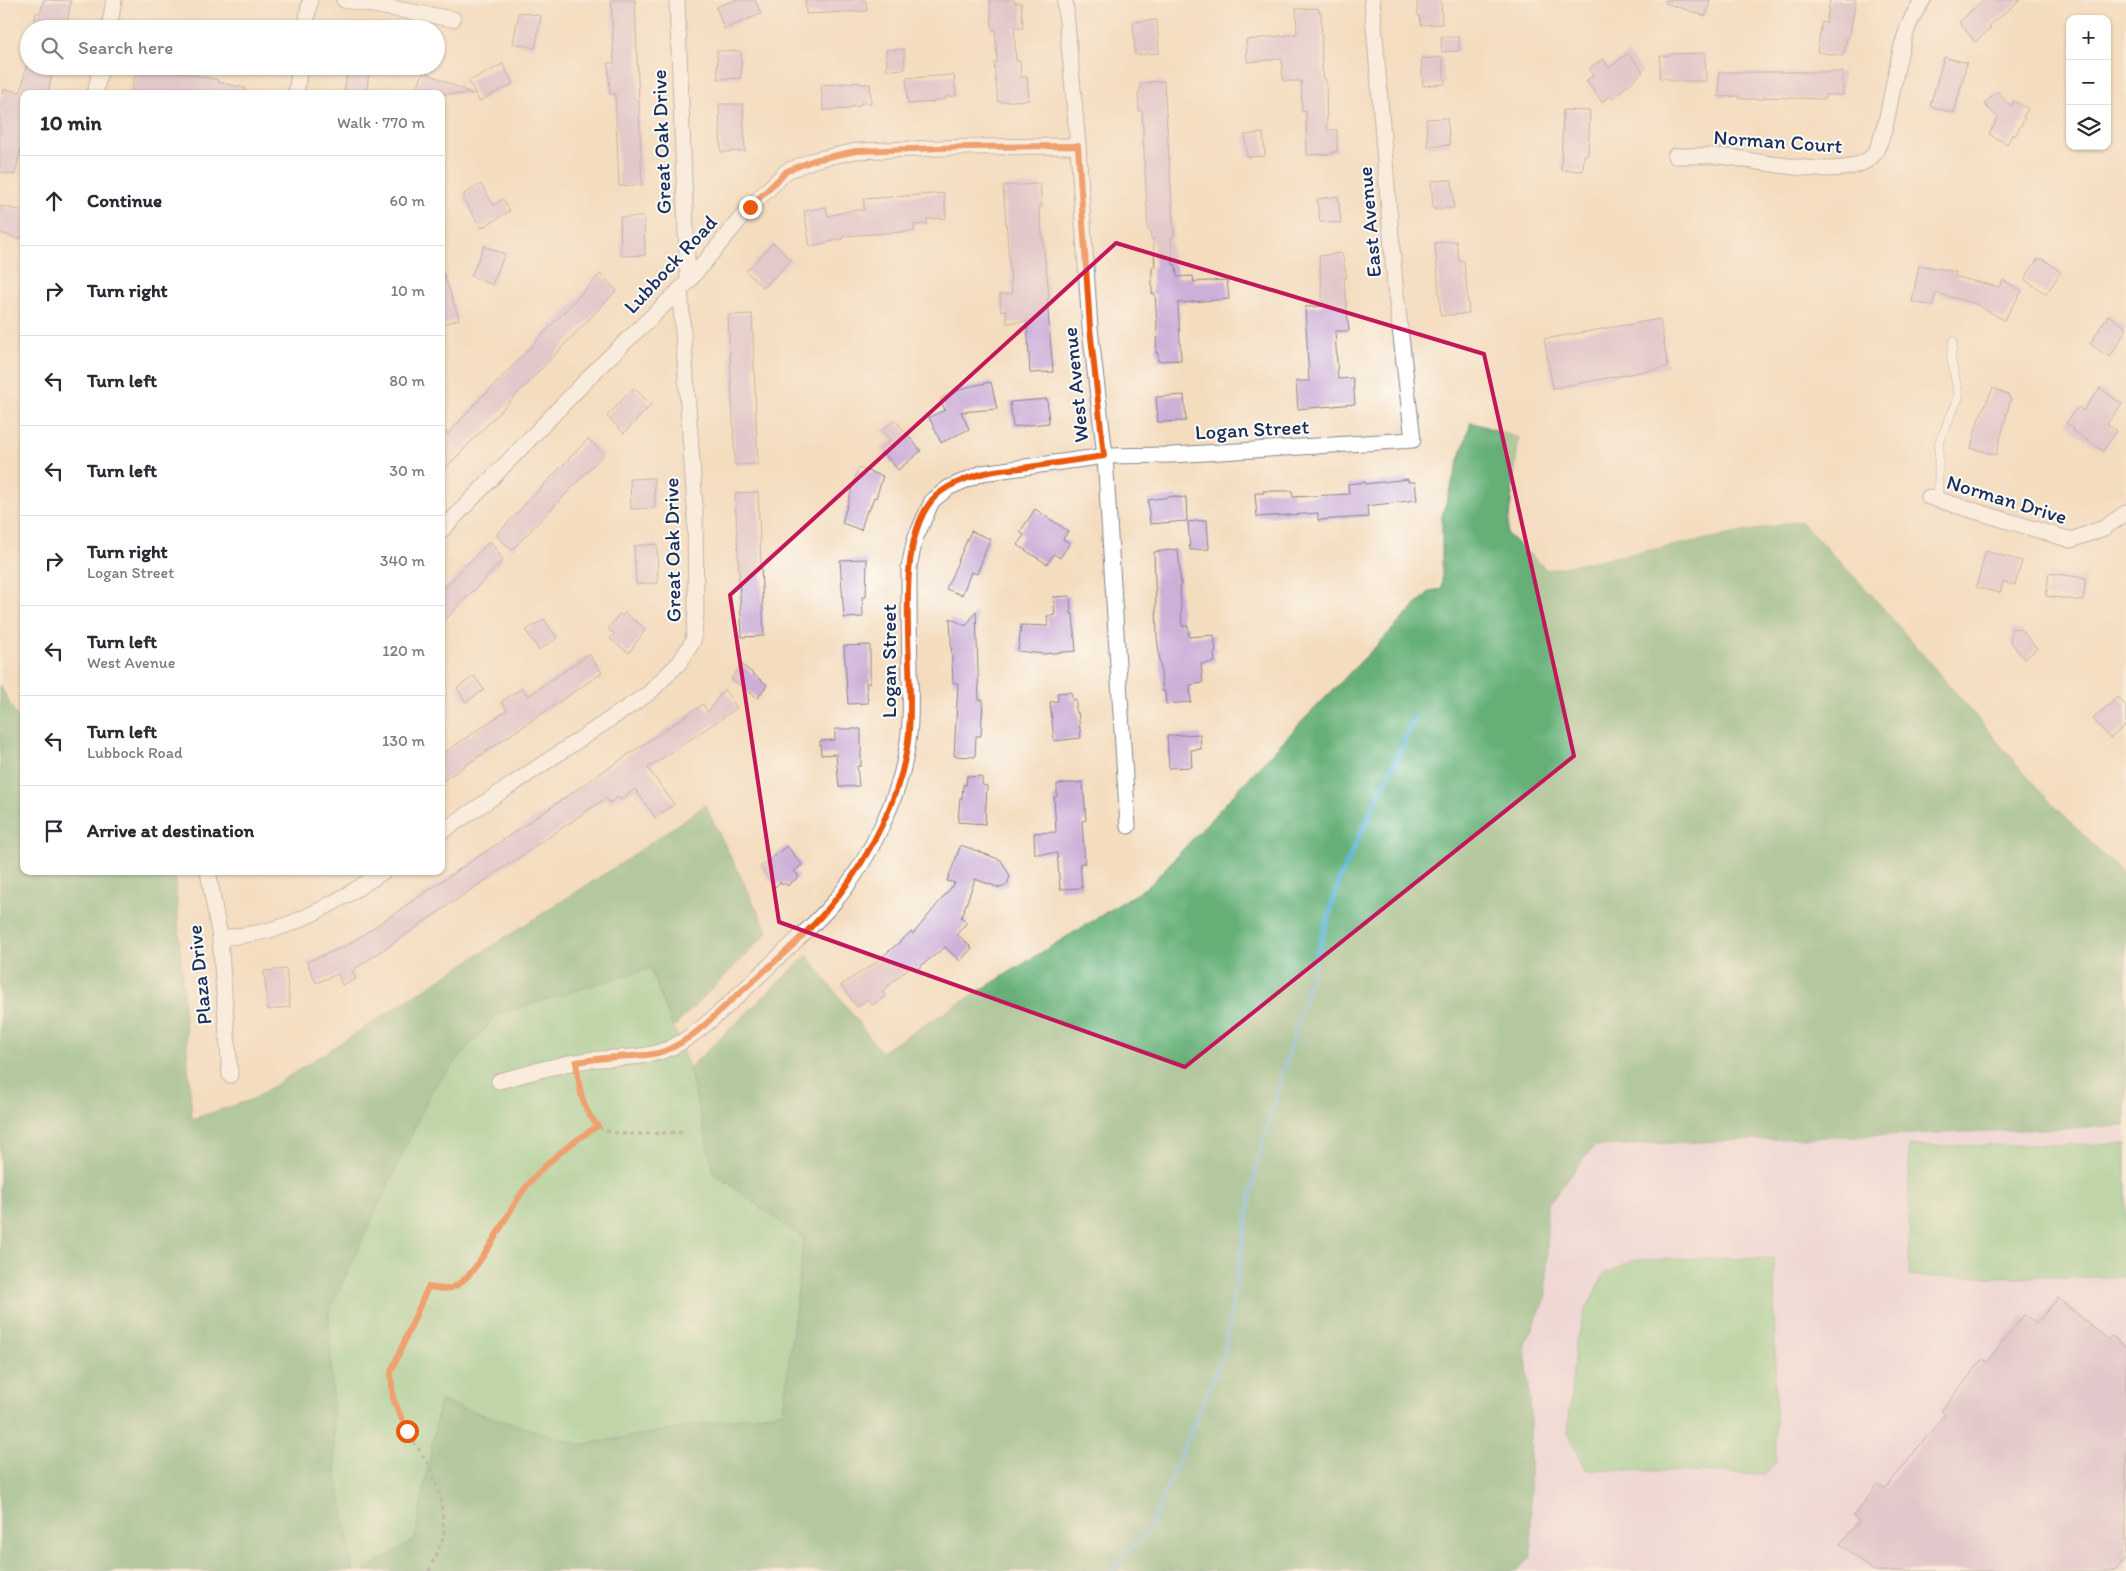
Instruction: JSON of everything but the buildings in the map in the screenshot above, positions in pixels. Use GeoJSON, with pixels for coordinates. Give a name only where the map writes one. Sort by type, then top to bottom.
{"type":"FeatureCollection","features":[{"type":"Feature","properties":{"kind":"street"},"geometry":{"type":"LineString","coordinates":[[111,20],[114,0]]}},
{"type":"Feature","properties":{"kind":"street"},"geometry":{"type":"LineString","coordinates":[[307,20],[310,0]]}},
{"type":"Feature","properties":{"kind":"street"},"geometry":{"type":"LineString","coordinates":[[344,0],[453,18]]}},
{"type":"Feature","properties":{"kind":"street","name":"Great Oak Drive"},"geometry":{"type":"LineString","coordinates":[[445,829],[649,693],[680,662],[693,641],[696,614],[694,507],[684,285],[677,0]]}},
{"type":"Feature","properties":{"kind":"street","name":"West Avenue"},"geometry":{"type":"LineString","coordinates":[[1065,0],[1078,146],[1090,328],[1104,456],[1128,826]]}},
{"type":"Feature","properties":{"kind":"street","name":"East Avenue"},"geometry":{"type":"LineString","coordinates":[[1372,0],[1395,285],[1413,440]]}},
{"type":"Feature","properties":{"kind":"street","name":"Norman Court"},"geometry":{"type":"LineString","coordinates":[[1674,156],[1726,157],[1813,168],[1853,167],[1872,156],[1884,126],[1905,38],[1914,15],[1923,0]]}},
{"type":"Feature","properties":{"kind":"street"},"geometry":{"type":"LineString","coordinates":[[97,90],[99,75]]}},
{"type":"Feature","properties":{"kind":"street"},"geometry":{"type":"LineString","coordinates":[[297,90],[299,75]]}},
{"type":"Feature","properties":{"kind":"street","name":"Lubbock Road"},"geometry":{"type":"LineString","coordinates":[[445,527],[599,367],[684,285],[750,207],[787,171],[814,160],[856,151],[1078,146]]}},
{"type":"Feature","properties":{"kind":"street","name":"Logan Street"},"geometry":{"type":"LineString","coordinates":[[499,1081],[576,1062],[647,1056],[667,1050],[688,1038],[755,979],[836,900],[858,867],[880,827],[898,786],[908,741],[910,693],[908,567],[910,554],[932,501],[948,488],[982,473],[1104,456],[1172,455],[1413,440]]}},
{"type":"Feature","properties":{"kind":"street","name":"Norman Drive"},"geometry":{"type":"LineString","coordinates":[[1934,498],[2071,540],[2104,528],[2126,513]]}},
{"type":"Feature","properties":{"kind":"street","name":"Plaza Drive"},"geometry":{"type":"LineString","coordinates":[[209,875],[220,938],[230,1075]]}},
{"type":"Feature","properties":{"kind":"street"},"geometry":{"type":"LineString","coordinates":[[220,938],[259,933],[294,922],[354,892],[378,875]]}},
{"type":"Feature","properties":{"kind":"lane"},"geometry":{"type":"LineString","coordinates":[[1934,498],[1939,442],[1959,397],[1951,358],[1953,341]]}},
{"type":"Feature","properties":{"kind":"path"},"geometry":{"type":"LineString","coordinates":[[576,1062],[581,1099],[585,1110],[598,1126],[607,1131],[619,1132],[685,1132]]}},
{"type":"Feature","properties":{"kind":"path"},"geometry":{"type":"LineString","coordinates":[[429,1571],[444,1536],[441,1499],[431,1468],[407,1431],[393,1398],[391,1372],[428,1287],[444,1289],[453,1287],[460,1282],[478,1262],[526,1187],[569,1144],[598,1126]]}},
{"type":"Feature","properties":{"kind":"highlighted area"},"geometry":{"type":"Polygon","coordinates":[[[1116,243],[1484,354],[1574,756],[1185,1067],[779,922],[730,595],[1116,243]]]}},
{"type":"Feature","properties":{"kind":"shaded area"},"geometry":{"type":"Polygon","coordinates":[[[2126,1126],[2126,1571],[1517,1571],[1531,1558],[1530,1400],[1525,1344],[1547,1296],[1547,1205],[1594,1146],[2126,1126]]]}},
{"type":"Feature","properties":{"kind":"green space"},"geometry":{"type":"Polygon","coordinates":[[[1471,422],[1519,438],[1507,534],[1547,570],[1800,521],[1870,593],[2040,791],[2126,877],[2126,1126],[1594,1146],[1547,1205],[1547,1296],[1525,1344],[1530,1400],[1531,1558],[1517,1571],[364,1571],[415,1539],[440,1401],[580,1445],[783,1411],[804,1239],[714,1173],[689,1068],[807,955],[881,1052],[1150,885],[1283,741],[1430,591],[1442,589],[1442,515],[1471,422]]]}},
{"type":"Feature","properties":{"kind":"green space"},"geometry":{"type":"Polygon","coordinates":[[[0,685],[20,722],[20,875],[175,875],[192,1119],[253,1099],[626,860],[705,805],[768,932],[673,1028],[650,968],[496,1015],[432,1090],[329,1312],[335,1463],[353,1571],[0,1571],[0,685]]]}},
{"type":"Feature","properties":{"kind":"green space"},"geometry":{"type":"Polygon","coordinates":[[[650,968],[689,1068],[714,1173],[804,1239],[783,1411],[580,1445],[440,1401],[415,1539],[364,1571],[353,1571],[335,1463],[329,1312],[432,1090],[495,1015],[650,968]]]}},
{"type":"Feature","properties":{"kind":"green space"},"geometry":{"type":"Polygon","coordinates":[[[2126,1144],[2126,1277],[1909,1277],[1909,1146],[2126,1144]]]}},
{"type":"Feature","properties":{"kind":"green space"},"geometry":{"type":"Polygon","coordinates":[[[1774,1258],[1776,1463],[1765,1474],[1586,1469],[1568,1433],[1575,1344],[1585,1312],[1603,1275],[1634,1260],[1774,1258]]]}},
{"type":"Feature","properties":{"kind":"waterway"},"geometry":{"type":"LineString","coordinates":[[1111,1571],[1150,1528],[1224,1353],[1256,1166],[1339,880],[1415,718]]}},
{"type":"Feature","properties":{"kind":"route"},"geometry":{"type":"LineString","coordinates":[[407,1431],[393,1398],[391,1372],[428,1287],[444,1289],[453,1287],[460,1282],[478,1262],[512,1206],[526,1187],[557,1154],[598,1126],[585,1110],[581,1099],[576,1062],[647,1056],[667,1050],[688,1038],[810,927],[836,900],[858,867],[880,827],[898,786],[908,741],[910,693],[908,567],[910,554],[921,522],[932,501],[948,488],[982,473],[1104,456],[1085,270],[1078,146],[856,151],[833,155],[814,160],[787,171],[750,207]]}}]}
